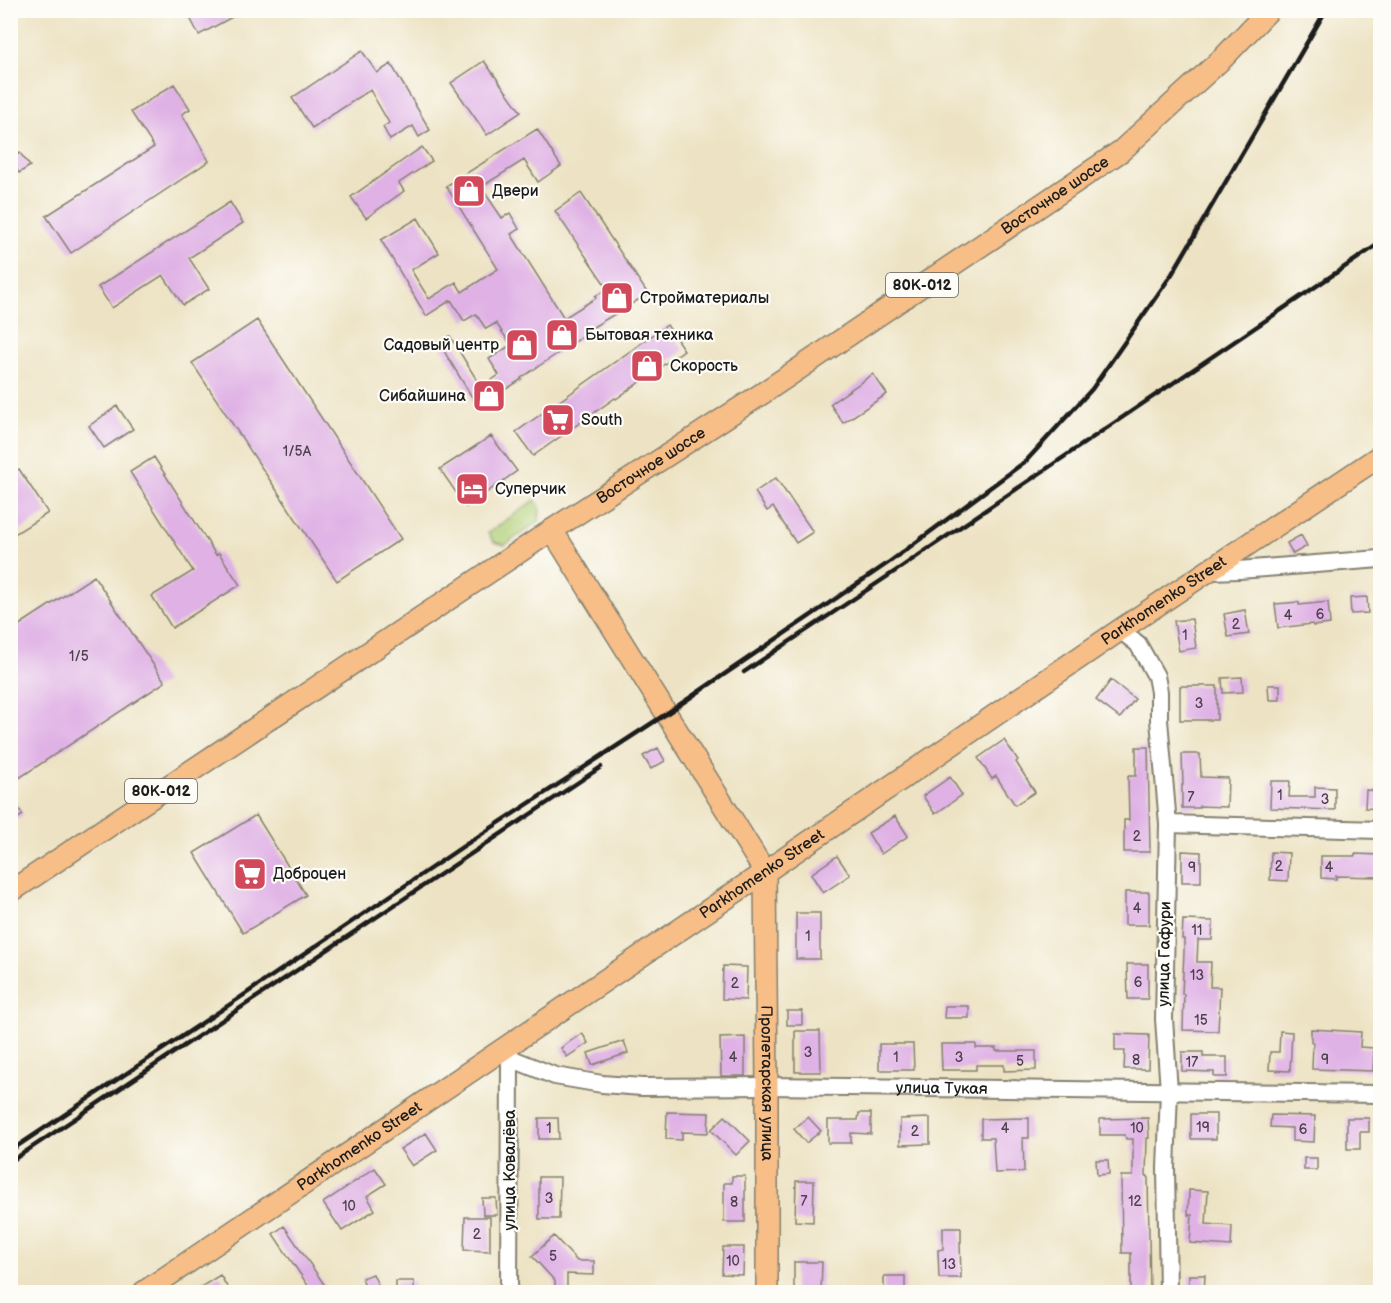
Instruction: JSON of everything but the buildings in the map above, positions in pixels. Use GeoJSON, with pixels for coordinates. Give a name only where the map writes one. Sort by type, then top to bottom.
{"type":"FeatureCollection","features":[{"type":"Feature","properties":{"kind":"main road","name":"Восточное шоссе"},"geometry":{"type":"LineString","coordinates":[[10,892],[552,530],[763,393],[1121,151],[1224,57],[1269,10]]}},
{"type":"Feature","properties":{"kind":"main road","name":"Parkhomenko Street"},"geometry":{"type":"LineString","coordinates":[[144,1293],[507,1053],[765,872],[1380,456]]}},
{"type":"Feature","properties":{"kind":"main road"},"geometry":{"type":"LineString","coordinates":[[552,530],[765,872]]}},
{"type":"Feature","properties":{"kind":"main road","name":"Пролетарская улица"},"geometry":{"type":"LineString","coordinates":[[765,872],[767,1293]]}},
{"type":"Feature","properties":{"kind":"street"},"geometry":{"type":"LineString","coordinates":[[1210,571],[1380,559]]}},
{"type":"Feature","properties":{"kind":"street","name":"улица Гафури"},"geometry":{"type":"LineString","coordinates":[[1120,630],[1138,644],[1148,658],[1156,676],[1159,692],[1159,720],[1168,824],[1164,1019],[1169,1091],[1166,1168],[1168,1293]]}},
{"type":"Feature","properties":{"kind":"street"},"geometry":{"type":"LineString","coordinates":[[1168,824],[1380,830]]}},
{"type":"Feature","properties":{"kind":"street","name":"улица Тукая"},"geometry":{"type":"LineString","coordinates":[[507,1053],[555,1076],[602,1084],[663,1087],[767,1086],[1380,1094]]}},
{"type":"Feature","properties":{"kind":"street","name":"улица Ковалёва"},"geometry":{"type":"LineString","coordinates":[[507,1053],[510,1293]]}},
{"type":"Feature","properties":{"kind":"green space"},"geometry":{"type":"Polygon","coordinates":[[[535,500],[540,507],[539,521],[505,545],[494,542],[488,533],[535,500]]]}},
{"type":"Feature","properties":{"kind":"railway"},"geometry":{"type":"LineString","coordinates":[[10,1151],[462,847],[666,714],[888,563],[1026,461],[1092,389],[1172,274],[1326,10]]}},
{"type":"Feature","properties":{"kind":"railway"},"geometry":{"type":"LineString","coordinates":[[744,672],[1380,243]]}},
{"type":"Feature","properties":{"kind":"railway"},"geometry":{"type":"LineString","coordinates":[[10,1162],[601,767]]}},
{"type":"Feature","properties":{"kind":"place","name":"Двери"},"geometry":{"type":"Point","coordinates":[469,191]}},
{"type":"Feature","properties":{"kind":"place","name":"Стройматериалы"},"geometry":{"type":"Point","coordinates":[617,298]}},
{"type":"Feature","properties":{"kind":"place","name":"Бытовая техника"},"geometry":{"type":"Point","coordinates":[562,335]}},
{"type":"Feature","properties":{"kind":"place","name":"Садовый центр"},"geometry":{"type":"Point","coordinates":[522,345]}},
{"type":"Feature","properties":{"kind":"place","name":"Скорость"},"geometry":{"type":"Point","coordinates":[647,366]}},
{"type":"Feature","properties":{"kind":"place","name":"Сибайшина"},"geometry":{"type":"Point","coordinates":[489,396]}},
{"type":"Feature","properties":{"kind":"place","name":"South"},"geometry":{"type":"Point","coordinates":[558,420]}},
{"type":"Feature","properties":{"kind":"place","name":"Суперчик"},"geometry":{"type":"Point","coordinates":[472,489]}},
{"type":"Feature","properties":{"kind":"place","name":"Доброцен"},"geometry":{"type":"Point","coordinates":[250,874]}}]}
